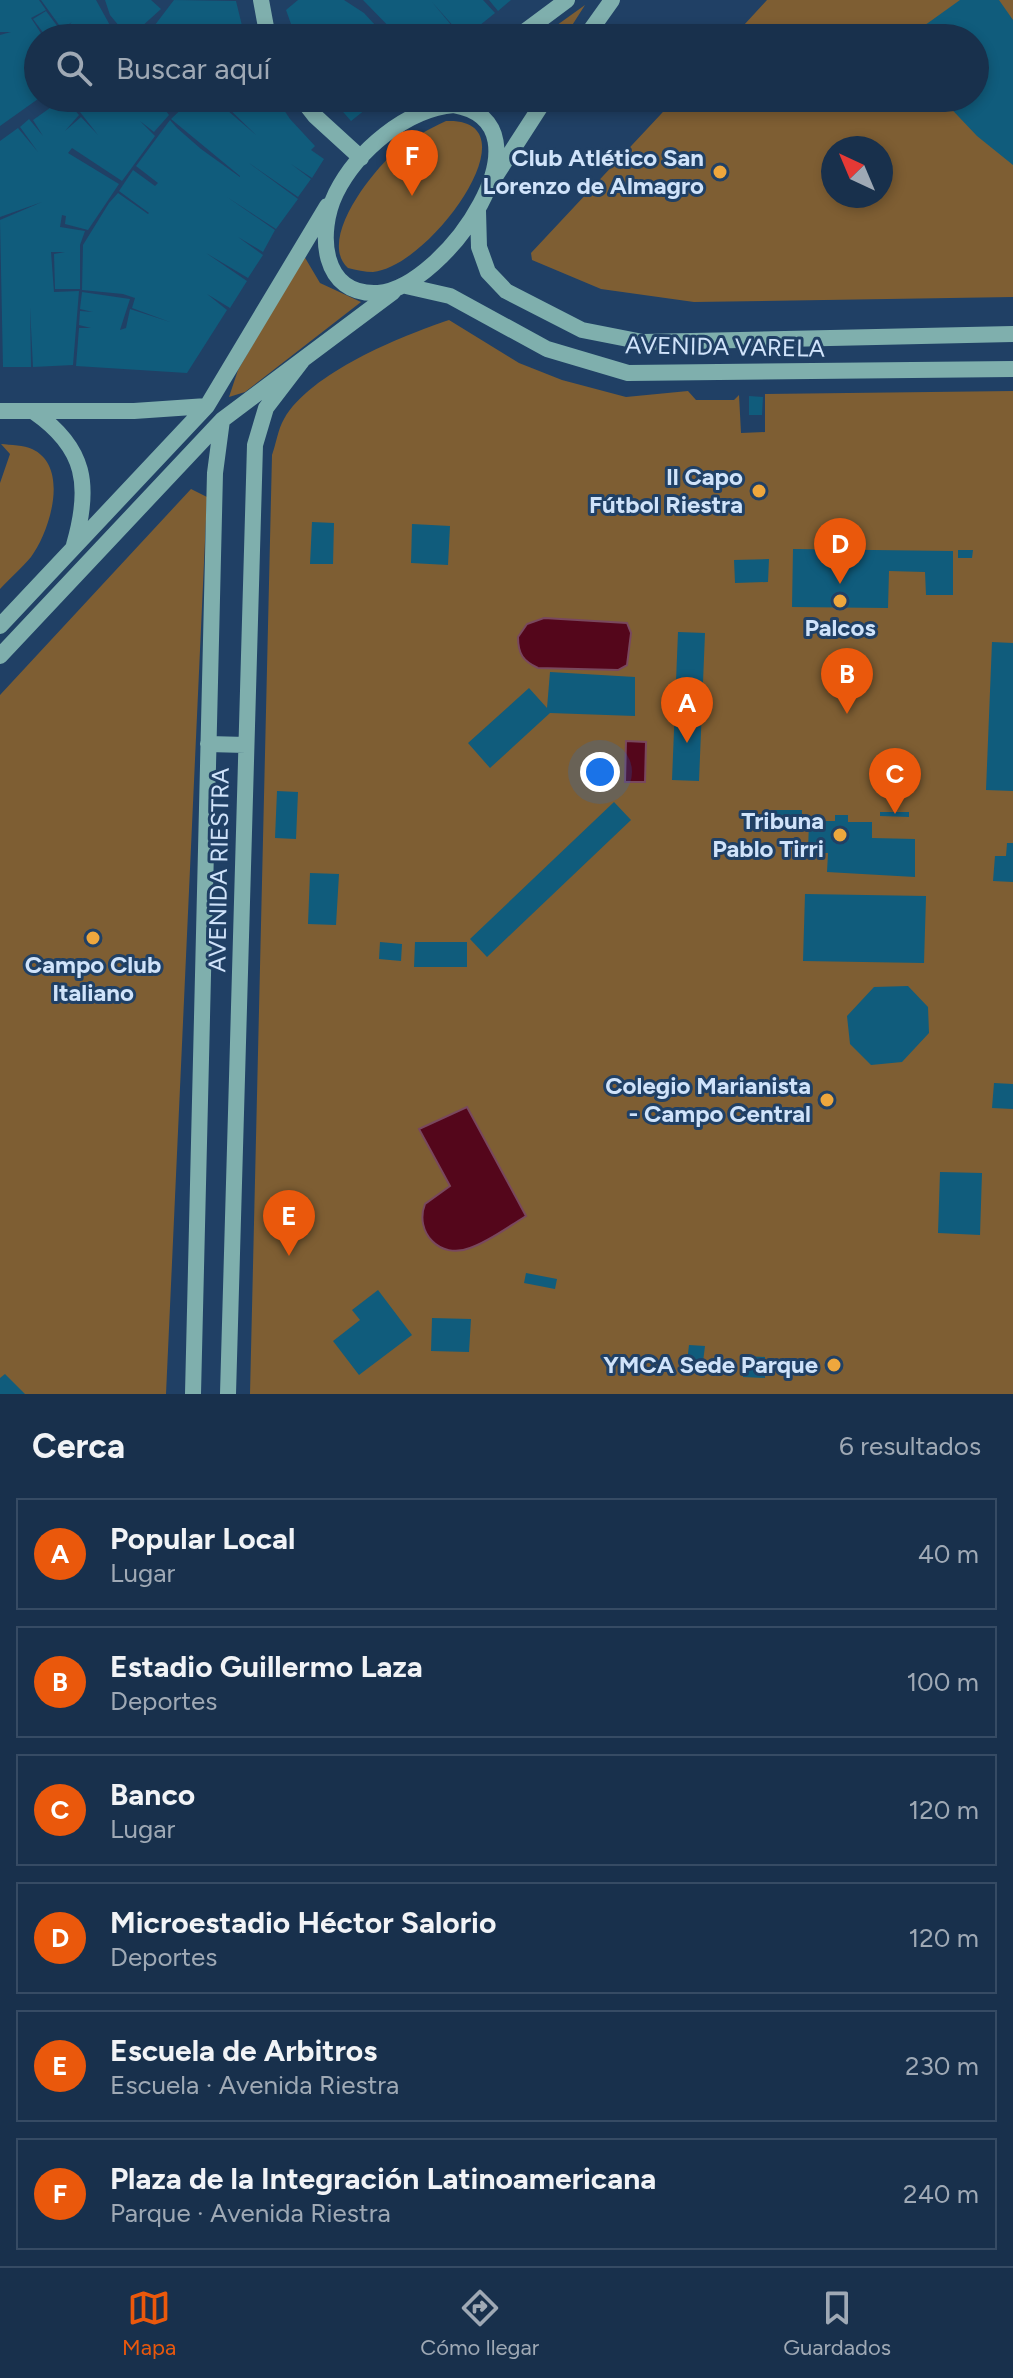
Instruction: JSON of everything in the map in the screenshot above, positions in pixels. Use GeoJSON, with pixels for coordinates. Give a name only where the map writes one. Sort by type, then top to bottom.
{"type":"FeatureCollection","features":[{"type":"Feature","properties":{"kind":"main road"},"geometry":{"type":"LineString","coordinates":[[261,0],[265,24]]}},
{"type":"Feature","properties":{"kind":"main road"},"geometry":{"type":"LineString","coordinates":[[535,24],[567,0]]}},
{"type":"Feature","properties":{"kind":"main road"},"geometry":{"type":"LineString","coordinates":[[595,24],[612,0]]}},
{"type":"Feature","properties":{"kind":"main road"},"geometry":{"type":"LineString","coordinates":[[312,112],[361,158]]}},
{"type":"Feature","properties":{"kind":"main road"},"geometry":{"type":"LineString","coordinates":[[0,626],[207,406],[335,195],[361,158],[418,112]]}},
{"type":"Feature","properties":{"kind":"main road"},"geometry":{"type":"LineString","coordinates":[[411,118],[431,112]]}},
{"type":"Feature","properties":{"kind":"main road"},"geometry":{"type":"LineString","coordinates":[[479,112],[485,117],[496,141],[489,185]]}},
{"type":"Feature","properties":{"kind":"main road"},"geometry":{"type":"LineString","coordinates":[[0,656],[222,420],[435,264],[478,211],[489,185],[537,112]]}},
{"type":"Feature","properties":{"kind":"main road"},"geometry":{"type":"LineString","coordinates":[[335,195],[325,237],[331,271],[357,289],[373,293],[400,288]]}},
{"type":"Feature","properties":{"kind":"main road","name":"AVENIDA VARELA"},"geometry":{"type":"LineString","coordinates":[[478,211],[479,247],[488,272],[506,291],[582,330],[643,342],[1013,334]]}},
{"type":"Feature","properties":{"kind":"main road","name":"AVENIDA VARELA"},"geometry":{"type":"LineString","coordinates":[[400,288],[450,296],[547,349],[628,373],[1013,369]]}},
{"type":"Feature","properties":{"kind":"main road","name":"AVENIDA RIESTRA"},"geometry":{"type":"LineString","coordinates":[[228,1394],[255,445],[266,408],[302,361]]}},
{"type":"Feature","properties":{"kind":"main road"},"geometry":{"type":"LineString","coordinates":[[0,411],[134,411],[207,406],[222,420]]}},
{"type":"Feature","properties":{"kind":"main road"},"geometry":{"type":"LineString","coordinates":[[32,411],[54,426],[71,446],[81,470],[85,495],[73,550]]}},
{"type":"Feature","properties":{"kind":"main road","name":"AVENIDA RIESTRA"},"geometry":{"type":"LineString","coordinates":[[193,1394],[215,473],[222,420]]}},
{"type":"Feature","properties":{"kind":"main road"},"geometry":{"type":"LineString","coordinates":[[184,461],[202,458],[215,473]]}},
{"type":"Feature","properties":{"kind":"main road"},"geometry":{"type":"LineString","coordinates":[[208,744],[246,745]]}},
{"type":"Feature","properties":{"kind":"shaded area","name":"Club Atlético San Lorenzo de Almagro"},"geometry":{"type":"Polygon","coordinates":[[[767,0],[1013,0],[1013,297],[694,302],[601,289],[532,260],[531,253],[663,112],[989,112],[989,24],[745,24],[767,0]]]}},
{"type":"Feature","properties":{"kind":"shaded area"},"geometry":{"type":"Polygon","coordinates":[[[585,5],[573,24],[559,24],[585,5]]]}},
{"type":"Feature","properties":{"kind":"shaded area"},"geometry":{"type":"Polygon","coordinates":[[[446,121],[472,126],[482,142],[479,165],[466,193],[446,221],[397,264],[373,272],[348,268],[340,256],[339,241],[352,206],[363,189],[397,150],[446,121]]]}},
{"type":"Feature","properties":{"kind":"shaded area"},"geometry":{"type":"Polygon","coordinates":[[[304,256],[320,283],[361,302],[245,392],[229,397],[238,370],[304,256]]]}},
{"type":"Feature","properties":{"kind":"shaded area"},"geometry":{"type":"Polygon","coordinates":[[[449,320],[519,363],[562,380],[626,397],[688,391],[696,400],[734,400],[739,395],[741,433],[765,432],[765,394],[1013,391],[1013,1394],[250,1394],[272,455],[284,419],[314,386],[358,358],[449,320]]]}},
{"type":"Feature","properties":{"kind":"shaded area"},"geometry":{"type":"Polygon","coordinates":[[[1,444],[29,448],[44,458],[54,485],[50,517],[38,546],[0,589],[0,483],[10,454],[1,444]]]}},
{"type":"Feature","properties":{"kind":"shaded area","name":"Campo Club Italiano"},"geometry":{"type":"Polygon","coordinates":[[[191,489],[207,497],[166,1394],[0,1394],[0,695],[191,489]]]}},
{"type":"Feature","properties":{"kind":"shaded area"},"geometry":{"type":"Polygon","coordinates":[[[544,618],[627,623],[631,633],[627,665],[618,670],[538,668],[525,660],[520,652],[518,637],[527,624],[544,618]]]}},
{"type":"Feature","properties":{"kind":"shaded area"},"geometry":{"type":"Polygon","coordinates":[[[626,741],[646,742],[645,782],[625,782],[626,741]]]}},
{"type":"Feature","properties":{"kind":"shaded area"},"geometry":{"type":"Polygon","coordinates":[[[467,1107],[526,1216],[492,1238],[459,1251],[440,1247],[432,1241],[423,1224],[425,1204],[450,1186],[419,1129],[467,1107]]]}},
{"type":"Feature","properties":{"kind":"building"},"geometry":{"type":"Polygon","coordinates":[[[0,0],[39,0],[46,10],[31,18],[35,24],[24,24],[24,109],[0,126],[0,35],[11,32],[0,32],[0,0]]]}},
{"type":"Feature","properties":{"kind":"building"},"geometry":{"type":"Polygon","coordinates":[[[41,0],[96,0],[109,24],[70,24],[72,22],[58,24],[41,0]]]}},
{"type":"Feature","properties":{"kind":"building"},"geometry":{"type":"Polygon","coordinates":[[[105,0],[151,0],[161,9],[144,24],[117,24],[110,15],[105,0]]]}},
{"type":"Feature","properties":{"kind":"building"},"geometry":{"type":"Polygon","coordinates":[[[174,0],[236,1],[242,24],[156,24],[174,0]]]}},
{"type":"Feature","properties":{"kind":"building"},"geometry":{"type":"Polygon","coordinates":[[[298,0],[344,0],[374,24],[291,24],[286,10],[298,0]]]}},
{"type":"Feature","properties":{"kind":"building"},"geometry":{"type":"Polygon","coordinates":[[[363,0],[483,0],[495,13],[481,24],[452,24],[432,2],[450,24],[386,24],[363,0]]]}},
{"type":"Feature","properties":{"kind":"building"},"geometry":{"type":"Polygon","coordinates":[[[489,0],[511,0],[498,11],[489,0]]]}},
{"type":"Feature","properties":{"kind":"building"},"geometry":{"type":"Polygon","coordinates":[[[960,0],[999,0],[1013,20],[1013,165],[977,136],[954,112],[989,112],[989,24],[927,24],[960,0]]]}},
{"type":"Feature","properties":{"kind":"building"},"geometry":{"type":"Polygon","coordinates":[[[46,11],[56,24],[37,24],[33,19],[46,11]]]}},
{"type":"Feature","properties":{"kind":"building"},"geometry":{"type":"Polygon","coordinates":[[[44,112],[76,112],[79,115],[65,131],[81,117],[98,135],[80,112],[167,112],[169,115],[154,132],[140,121],[155,136],[122,181],[72,148],[68,153],[119,184],[88,230],[65,224],[66,216],[62,215],[60,227],[85,231],[80,245],[80,289],[55,289],[54,254],[65,252],[51,252],[54,292],[79,291],[73,365],[33,367],[30,307],[31,367],[3,367],[0,220],[42,202],[0,217],[0,141],[18,128],[38,152],[20,127],[29,119],[43,136],[33,120],[44,112]]]}},
{"type":"Feature","properties":{"kind":"building"},"geometry":{"type":"Polygon","coordinates":[[[178,112],[229,112],[256,135],[232,112],[285,112],[315,146],[311,150],[324,159],[312,178],[291,164],[311,179],[298,197],[249,163],[298,199],[276,229],[227,197],[275,230],[263,252],[238,237],[263,255],[248,278],[206,253],[247,281],[230,308],[207,294],[227,310],[187,373],[76,366],[79,328],[91,328],[79,325],[80,311],[93,312],[80,309],[82,292],[130,299],[120,330],[126,328],[130,309],[170,322],[132,308],[135,298],[82,290],[83,245],[109,203],[118,193],[149,213],[119,191],[133,170],[155,186],[158,183],[136,166],[170,120],[201,149],[240,177],[171,119],[178,112]]]}},
{"type":"Feature","properties":{"kind":"building"},"geometry":{"type":"Polygon","coordinates":[[[343,112],[362,112],[351,121],[343,112]]]}},
{"type":"Feature","properties":{"kind":"building"},"geometry":{"type":"Polygon","coordinates":[[[749,396],[763,397],[762,415],[749,415],[749,396]]]}},
{"type":"Feature","properties":{"kind":"building"},"geometry":{"type":"Polygon","coordinates":[[[312,522],[334,523],[333,564],[310,564],[312,522]]]}},
{"type":"Feature","properties":{"kind":"building"},"geometry":{"type":"Polygon","coordinates":[[[412,524],[450,526],[448,565],[411,563],[412,524]]]}},
{"type":"Feature","properties":{"kind":"building"},"geometry":{"type":"Polygon","coordinates":[[[793,549],[953,551],[953,595],[926,595],[925,572],[889,571],[888,608],[792,607],[793,549]]]}},
{"type":"Feature","properties":{"kind":"building"},"geometry":{"type":"Polygon","coordinates":[[[958,550],[973,550],[972,558],[958,558],[958,550]]]}},
{"type":"Feature","properties":{"kind":"building"},"geometry":{"type":"Polygon","coordinates":[[[769,559],[768,582],[735,583],[734,560],[769,559]]]}},
{"type":"Feature","properties":{"kind":"building"},"geometry":{"type":"Polygon","coordinates":[[[678,632],[705,633],[699,781],[672,780],[678,632]]]}},
{"type":"Feature","properties":{"kind":"building"},"geometry":{"type":"Polygon","coordinates":[[[992,642],[1013,643],[1013,791],[986,790],[992,642]]]}},
{"type":"Feature","properties":{"kind":"building"},"geometry":{"type":"Polygon","coordinates":[[[550,672],[635,677],[635,716],[550,713],[490,768],[468,743],[529,688],[547,708],[550,672]]]}},
{"type":"Feature","properties":{"kind":"building"},"geometry":{"type":"Polygon","coordinates":[[[277,791],[298,792],[296,839],[275,838],[277,791]]]}},
{"type":"Feature","properties":{"kind":"building"},"geometry":{"type":"Polygon","coordinates":[[[614,802],[631,820],[487,957],[470,939],[614,802]]]}},
{"type":"Feature","properties":{"kind":"building"},"geometry":{"type":"Polygon","coordinates":[[[773,810],[802,810],[802,815],[773,815],[773,810]]]}},
{"type":"Feature","properties":{"kind":"building"},"geometry":{"type":"Polygon","coordinates":[[[880,812],[909,812],[909,817],[880,816],[880,812]]]}},
{"type":"Feature","properties":{"kind":"building"},"geometry":{"type":"Polygon","coordinates":[[[835,815],[848,815],[848,822],[872,822],[872,838],[915,839],[915,877],[827,872],[828,853],[808,853],[809,821],[835,821],[835,815]]]}},
{"type":"Feature","properties":{"kind":"building"},"geometry":{"type":"Polygon","coordinates":[[[1007,843],[1013,843],[1013,882],[993,881],[995,856],[1006,856],[1007,843]]]}},
{"type":"Feature","properties":{"kind":"building"},"geometry":{"type":"Polygon","coordinates":[[[310,873],[339,874],[336,925],[308,924],[310,873]]]}},
{"type":"Feature","properties":{"kind":"building"},"geometry":{"type":"Polygon","coordinates":[[[805,894],[926,896],[924,963],[803,961],[805,894]]]}},
{"type":"Feature","properties":{"kind":"building"},"geometry":{"type":"Polygon","coordinates":[[[380,942],[402,944],[401,961],[379,959],[380,942]]]}},
{"type":"Feature","properties":{"kind":"building"},"geometry":{"type":"Polygon","coordinates":[[[415,942],[467,942],[467,967],[414,967],[415,942]]]}},
{"type":"Feature","properties":{"kind":"building"},"geometry":{"type":"Polygon","coordinates":[[[908,986],[928,1007],[929,1033],[902,1062],[871,1065],[850,1044],[847,1016],[874,987],[908,986]]]}},
{"type":"Feature","properties":{"kind":"building"},"geometry":{"type":"Polygon","coordinates":[[[994,1083],[1013,1084],[1013,1109],[992,1108],[994,1083]]]}},
{"type":"Feature","properties":{"kind":"building"},"geometry":{"type":"Polygon","coordinates":[[[940,1172],[982,1173],[980,1235],[938,1233],[940,1172]]]}},
{"type":"Feature","properties":{"kind":"building"},"geometry":{"type":"Polygon","coordinates":[[[526,1273],[557,1279],[555,1289],[524,1283],[526,1273]]]}},
{"type":"Feature","properties":{"kind":"building"},"geometry":{"type":"Polygon","coordinates":[[[378,1290],[412,1335],[359,1375],[333,1341],[360,1320],[352,1310],[378,1290]]]}},
{"type":"Feature","properties":{"kind":"building"},"geometry":{"type":"Polygon","coordinates":[[[432,1318],[471,1319],[469,1352],[431,1351],[432,1318]]]}},
{"type":"Feature","properties":{"kind":"building"},"geometry":{"type":"Polygon","coordinates":[[[689,1345],[705,1346],[703,1362],[687,1362],[689,1345]]]}},
{"type":"Feature","properties":{"kind":"building"},"geometry":{"type":"Polygon","coordinates":[[[744,1356],[765,1357],[765,1378],[743,1377],[744,1356]]]}},
{"type":"Feature","properties":{"kind":"building"},"geometry":{"type":"Polygon","coordinates":[[[5,1374],[25,1394],[0,1394],[0,1378],[5,1374]]]}},
{"type":"Feature","properties":{"kind":"place","name":"Club Atlético San Lorenzo de Almagro"},"geometry":{"type":"Point","coordinates":[720,172]}},
{"type":"Feature","properties":{"kind":"place","name":"Plaza de la Integración Latinoamericana"},"geometry":{"type":"Point","coordinates":[412,196]}},
{"type":"Feature","properties":{"kind":"place","name":"Il Capo Fútbol Riestra"},"geometry":{"type":"Point","coordinates":[759,491]}},
{"type":"Feature","properties":{"kind":"place","name":"Microestadio Héctor Salorio"},"geometry":{"type":"Point","coordinates":[840,584]}},
{"type":"Feature","properties":{"kind":"place","name":"Palcos"},"geometry":{"type":"Point","coordinates":[840,601]}},
{"type":"Feature","properties":{"kind":"place","name":"Estadio Guillermo Laza"},"geometry":{"type":"Point","coordinates":[847,714]}},
{"type":"Feature","properties":{"kind":"place","name":"Popular Local"},"geometry":{"type":"Point","coordinates":[687,743]}},
{"type":"Feature","properties":{"kind":"place","name":"Banco"},"geometry":{"type":"Point","coordinates":[895,814]}},
{"type":"Feature","properties":{"kind":"place","name":"Tribuna Pablo Tirri"},"geometry":{"type":"Point","coordinates":[840,835]}},
{"type":"Feature","properties":{"kind":"place","name":"Campo Club Italiano"},"geometry":{"type":"Point","coordinates":[93,938]}},
{"type":"Feature","properties":{"kind":"place","name":"Colegio Marianista - Campo Central"},"geometry":{"type":"Point","coordinates":[827,1100]}},
{"type":"Feature","properties":{"kind":"place","name":"Escuela de Arbitros"},"geometry":{"type":"Point","coordinates":[289,1256]}},
{"type":"Feature","properties":{"kind":"place","name":"YMCA Sede Parque"},"geometry":{"type":"Point","coordinates":[834,1365]}}]}
